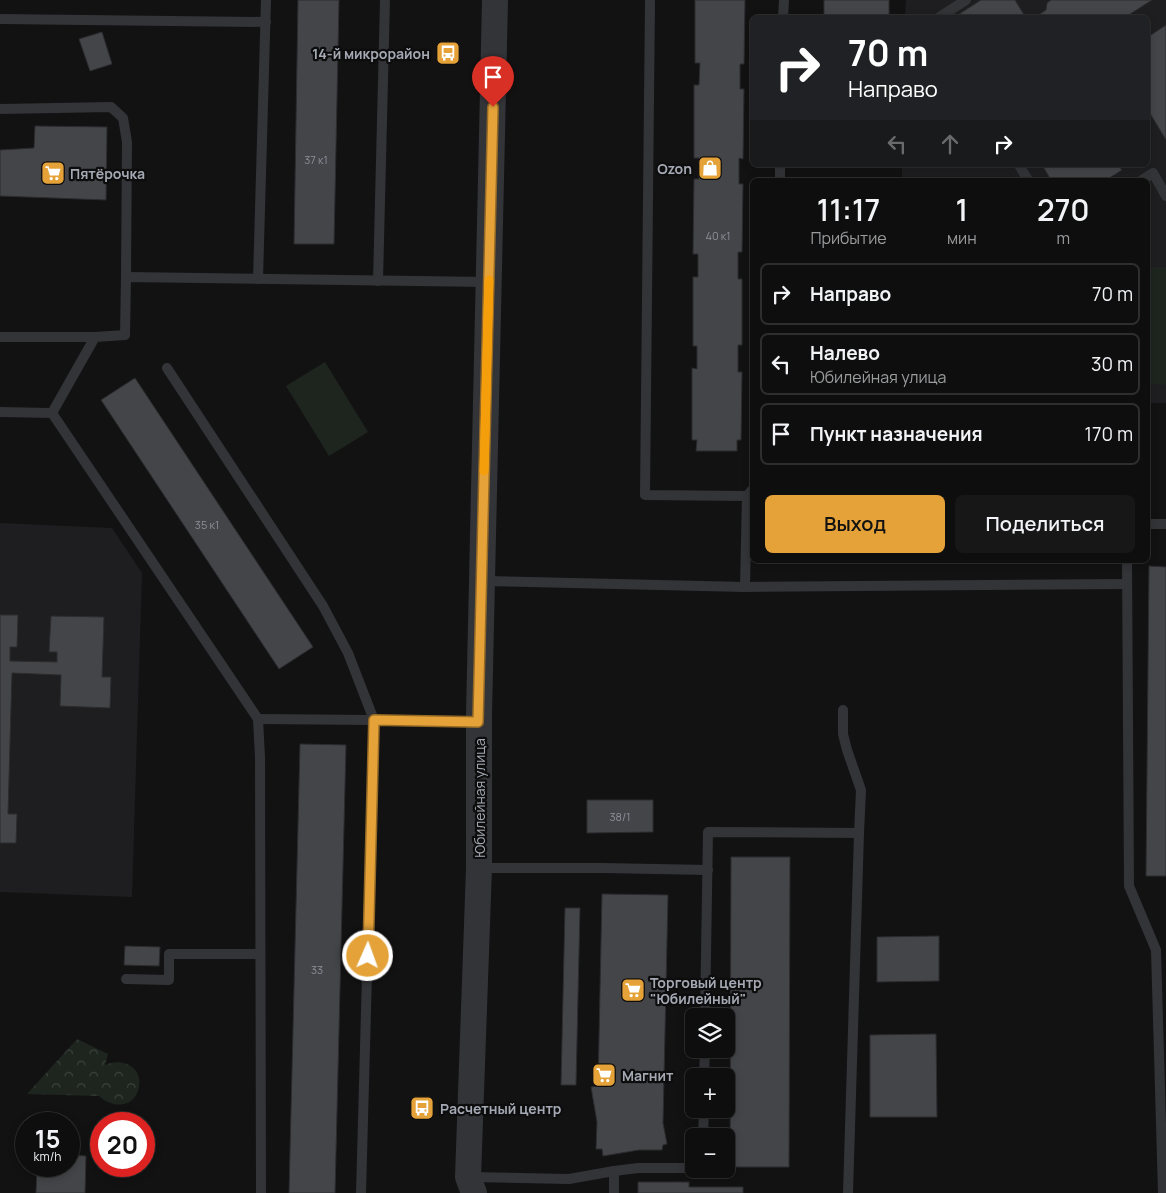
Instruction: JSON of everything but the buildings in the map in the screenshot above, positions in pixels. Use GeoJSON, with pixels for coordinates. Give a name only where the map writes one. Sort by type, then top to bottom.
{"type":"FeatureCollection","features":[{"type":"Feature","properties":{"kind":"street","name":"Юбилейная улица"},"geometry":{"type":"LineString","coordinates":[[466,1188],[479,868],[478,722],[495,0]]}},
{"type":"Feature","properties":{"kind":"lane"},"geometry":{"type":"LineString","coordinates":[[258,279],[266,0]]}},
{"type":"Feature","properties":{"kind":"lane"},"geometry":{"type":"LineString","coordinates":[[378,281],[385,0]]}},
{"type":"Feature","properties":{"kind":"lane"},"geometry":{"type":"LineString","coordinates":[[650,0],[645,495],[750,493],[745,587]]}},
{"type":"Feature","properties":{"kind":"lane"},"geometry":{"type":"LineString","coordinates":[[783,15],[784,0]]}},
{"type":"Feature","properties":{"kind":"lane"},"geometry":{"type":"LineString","coordinates":[[943,15],[966,0]]}},
{"type":"Feature","properties":{"kind":"lane"},"geometry":{"type":"LineString","coordinates":[[0,19],[266,22]]}},
{"type":"Feature","properties":{"kind":"lane"},"geometry":{"type":"LineString","coordinates":[[0,109],[111,107],[123,118],[127,142],[125,335],[95,337],[0,336]]}},
{"type":"Feature","properties":{"kind":"lane"},"geometry":{"type":"LineString","coordinates":[[1020,167],[1027,178]]}},
{"type":"Feature","properties":{"kind":"lane"},"geometry":{"type":"LineString","coordinates":[[1145,178],[1153,173],[1166,196]]}},
{"type":"Feature","properties":{"kind":"lane"},"geometry":{"type":"LineString","coordinates":[[126,277],[489,282]]}},
{"type":"Feature","properties":{"kind":"lane"},"geometry":{"type":"LineString","coordinates":[[52,412],[95,337]]}},
{"type":"Feature","properties":{"kind":"lane"},"geometry":{"type":"LineString","coordinates":[[167,368],[323,606],[348,653],[374,720],[361,1193]]}},
{"type":"Feature","properties":{"kind":"lane"},"geometry":{"type":"LineString","coordinates":[[0,412],[52,412]]}},
{"type":"Feature","properties":{"kind":"lane"},"geometry":{"type":"LineString","coordinates":[[52,412],[258,719],[260,758],[262,1193]]}},
{"type":"Feature","properties":{"kind":"lane"},"geometry":{"type":"LineString","coordinates":[[1150,524],[1166,524]]}},
{"type":"Feature","properties":{"kind":"lane"},"geometry":{"type":"LineString","coordinates":[[1127,563],[1129,886],[1156,950],[1163,1193]]}},
{"type":"Feature","properties":{"kind":"lane"},"geometry":{"type":"LineString","coordinates":[[482,580],[745,587],[1127,584]]}},
{"type":"Feature","properties":{"kind":"lane"},"geometry":{"type":"LineString","coordinates":[[843,710],[843,734],[861,790],[848,1193]]}},
{"type":"Feature","properties":{"kind":"lane"},"geometry":{"type":"LineString","coordinates":[[258,719],[478,722]]}},
{"type":"Feature","properties":{"kind":"lane"},"geometry":{"type":"LineString","coordinates":[[705,1008],[708,832],[859,833]]}},
{"type":"Feature","properties":{"kind":"lane"},"geometry":{"type":"LineString","coordinates":[[479,868],[708,870]]}},
{"type":"Feature","properties":{"kind":"lane"},"geometry":{"type":"LineString","coordinates":[[126,979],[169,980],[169,954],[260,954]]}},
{"type":"Feature","properties":{"kind":"lane"},"geometry":{"type":"LineString","coordinates":[[466,1188],[569,1179],[638,1168],[685,1168]]}},
{"type":"Feature","properties":{"kind":"lane"},"geometry":{"type":"LineString","coordinates":[[614,1171],[614,1193]]}},
{"type":"Feature","properties":{"kind":"shaded area"},"geometry":{"type":"Polygon","coordinates":[[[906,0],[1166,0],[1166,403],[1150,403],[1150,178],[902,178],[902,167],[1150,167],[1150,15],[905,15],[906,0]]]}},
{"type":"Feature","properties":{"kind":"shaded area"},"geometry":{"type":"Polygon","coordinates":[[[0,523],[112,528],[142,573],[132,897],[0,892],[0,523]]]}},
{"type":"Feature","properties":{"kind":"green space"},"geometry":{"type":"Polygon","coordinates":[[[1150,267],[1166,267],[1166,385],[1150,384],[1150,267]]]}},
{"type":"Feature","properties":{"kind":"green space"},"geometry":{"type":"Polygon","coordinates":[[[325,362],[368,432],[329,456],[286,386],[325,362]]]}},
{"type":"Feature","properties":{"kind":"green space"},"geometry":{"type":"Polygon","coordinates":[[[77,1039],[108,1054],[105,1065],[118,1062],[134,1069],[138,1074],[139,1087],[133,1099],[128,1103],[117,1104],[111,1103],[99,1096],[27,1094],[77,1039]]]}},
{"type":"Feature","properties":{"kind":"slow traffic"},"geometry":{"type":"LineString","coordinates":[[484,471],[489,280]]}},
{"type":"Feature","properties":{"kind":"place","name":"14-й микрорайон"},"geometry":{"type":"Point","coordinates":[448,53]}},
{"type":"Feature","properties":{"kind":"place","name":"Ozon"},"geometry":{"type":"Point","coordinates":[710,168]}},
{"type":"Feature","properties":{"kind":"place","name":"Пятёрочка"},"geometry":{"type":"Point","coordinates":[53,173]}},
{"type":"Feature","properties":{"kind":"place","name":"Торговый центр \"Юбилейный\""},"geometry":{"type":"Point","coordinates":[633,990]}},
{"type":"Feature","properties":{"kind":"place","name":"Магнит"},"geometry":{"type":"Point","coordinates":[604,1075]}},
{"type":"Feature","properties":{"kind":"place","name":"Расчетный центр"},"geometry":{"type":"Point","coordinates":[422,1108]}},
{"type":"Feature","properties":{"kind":"route"},"geometry":{"type":"LineString","coordinates":[[368,956],[374,720],[478,722],[493,107]]}}]}
